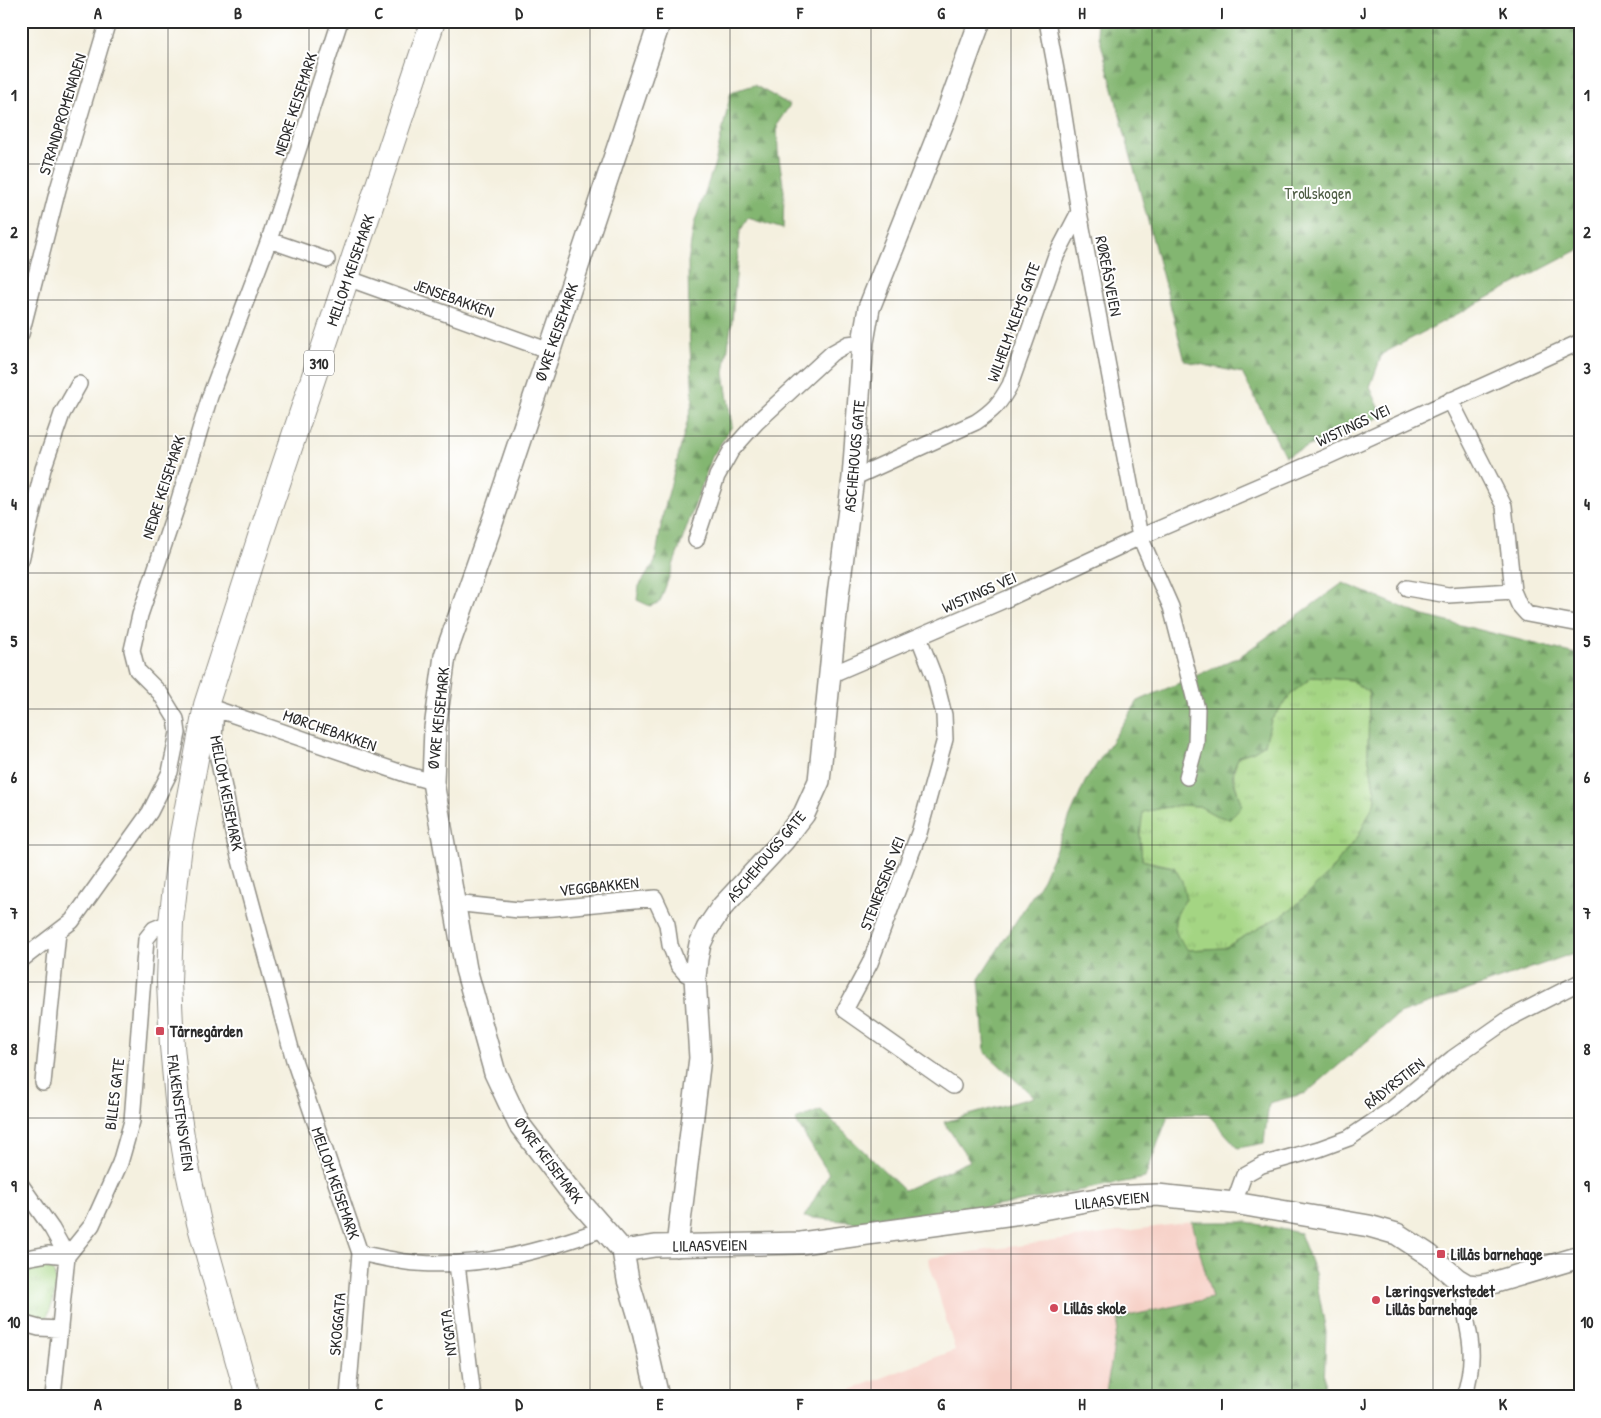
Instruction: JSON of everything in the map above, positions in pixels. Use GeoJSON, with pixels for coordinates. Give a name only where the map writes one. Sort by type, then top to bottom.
{"type":"FeatureCollection","features":[{"type":"Feature","properties":{"kind":"main road","name":"MELLOM KEISEMARK"},"geometry":{"type":"LineString","coordinates":[[211,707],[347,278],[433,21]]}},
{"type":"Feature","properties":{"kind":"main road","name":"FALKENSTENSVEIEN"},"geometry":{"type":"LineString","coordinates":[[211,707],[180,845],[171,922],[169,982],[172,1046],[181,1130],[199,1223],[248,1397]]}},
{"type":"Feature","properties":{"kind":"street","name":"STRANDPROMENADEN"},"geometry":{"type":"LineString","coordinates":[[21,334],[58,189],[108,21]]}},
{"type":"Feature","properties":{"kind":"street","name":"NEDRE KEISEMARK"},"geometry":{"type":"LineString","coordinates":[[21,960],[72,921],[150,812],[170,772],[178,733],[176,719],[160,693],[138,670],[132,650],[140,615],[178,503],[210,396],[268,240],[340,21]]}},
{"type":"Feature","properties":{"kind":"street","name":"ØVRE KEISEMARK"},"geometry":{"type":"LineString","coordinates":[[623,1251],[536,1148],[519,1124],[495,1074],[466,969],[433,782],[435,728],[445,656],[550,351],[660,21]]}},
{"type":"Feature","properties":{"kind":"street","name":"ASCHEHOUGS GATE"},"geometry":{"type":"LineString","coordinates":[[677,1246],[700,1058],[695,977],[698,952],[707,929],[722,907],[784,840],[804,814],[819,781],[838,594],[853,478],[863,342],[869,308],[946,115],[980,21]]}},
{"type":"Feature","properties":{"kind":"street","name":"RØREÅSVEIEN"},"geometry":{"type":"LineString","coordinates":[[1047,21],[1079,212],[1140,537]]}},
{"type":"Feature","properties":{"kind":"street","name":"WILHELM KLEMS GATE"},"geometry":{"type":"LineString","coordinates":[[853,478],[976,422],[992,411],[1001,401],[1010,385],[1054,258],[1079,212]]}},
{"type":"Feature","properties":{"kind":"street"},"geometry":{"type":"LineString","coordinates":[[268,240],[326,260]]}},
{"type":"Feature","properties":{"kind":"street","name":"JENSEBAKKEN"},"geometry":{"type":"LineString","coordinates":[[347,278],[550,351]]}},
{"type":"Feature","properties":{"kind":"street"},"geometry":{"type":"LineString","coordinates":[[696,540],[717,476],[731,451],[756,423],[832,353],[848,344],[863,342]]}},
{"type":"Feature","properties":{"kind":"street","name":"WISTINGS VEI"},"geometry":{"type":"LineString","coordinates":[[830,674],[919,638],[1140,537],[1324,458],[1580,342]]}},
{"type":"Feature","properties":{"kind":"street"},"geometry":{"type":"LineString","coordinates":[[21,560],[43,469],[62,414],[79,384]]}},
{"type":"Feature","properties":{"kind":"street"},"geometry":{"type":"LineString","coordinates":[[1450,400],[1504,506],[1513,591],[1519,605],[1527,614],[1580,624]]}},
{"type":"Feature","properties":{"kind":"street"},"geometry":{"type":"LineString","coordinates":[[1140,537],[1171,607],[1197,709],[1196,744],[1187,777]]}},
{"type":"Feature","properties":{"kind":"street"},"geometry":{"type":"LineString","coordinates":[[1407,588],[1448,595],[1513,591]]}},
{"type":"Feature","properties":{"kind":"street","name":"STENERSENS VEI"},"geometry":{"type":"LineString","coordinates":[[919,638],[935,679],[944,715],[945,739],[920,833],[870,963],[845,1010],[953,1086]]}},
{"type":"Feature","properties":{"kind":"street","name":"MØRCHEBAKKEN"},"geometry":{"type":"LineString","coordinates":[[211,707],[433,782]]}},
{"type":"Feature","properties":{"kind":"street","name":"MELLOM KEISEMARK"},"geometry":{"type":"LineString","coordinates":[[211,707],[214,738],[234,838],[294,1060],[360,1253],[415,1263],[457,1264],[498,1260],[557,1246],[603,1229]]}},
{"type":"Feature","properties":{"kind":"street","name":"VEGGBAKKEN"},"geometry":{"type":"LineString","coordinates":[[454,903],[519,910],[655,898],[667,924],[670,945],[678,965],[686,974],[695,977]]}},
{"type":"Feature","properties":{"kind":"street","name":"BILLES GATE"},"geometry":{"type":"LineString","coordinates":[[67,1256],[92,1225],[120,1163],[132,1121],[146,939],[154,929],[171,922]]}},
{"type":"Feature","properties":{"kind":"street"},"geometry":{"type":"LineString","coordinates":[[43,1083],[58,932]]}},
{"type":"Feature","properties":{"kind":"street","name":"RÅDYRSTIEN"},"geometry":{"type":"LineString","coordinates":[[1234,1203],[1244,1175],[1262,1165],[1319,1149],[1349,1138],[1392,1109],[1454,1058],[1510,1018],[1580,982]]}},
{"type":"Feature","properties":{"kind":"street"},"geometry":{"type":"LineString","coordinates":[[21,1185],[52,1229],[67,1256],[53,1397]]}},
{"type":"Feature","properties":{"kind":"street","name":"LILAASVEIEN"},"geometry":{"type":"LineString","coordinates":[[623,1251],[655,1246],[801,1243],[1021,1213],[1107,1197],[1157,1195],[1234,1203],[1369,1226],[1397,1234],[1429,1255],[1457,1279],[1467,1284]]}},
{"type":"Feature","properties":{"kind":"street"},"geometry":{"type":"LineString","coordinates":[[623,1251],[628,1280],[642,1327],[658,1397]]}},
{"type":"Feature","properties":{"kind":"street","name":"SKOGGATA"},"geometry":{"type":"LineString","coordinates":[[348,1397],[360,1253]]}},
{"type":"Feature","properties":{"kind":"street"},"geometry":{"type":"LineString","coordinates":[[21,1258],[48,1254],[67,1256]]}},
{"type":"Feature","properties":{"kind":"street"},"geometry":{"type":"LineString","coordinates":[[1464,1397],[1471,1369],[1471,1341],[1464,1296],[1467,1284],[1478,1286],[1489,1284],[1580,1257]]}},
{"type":"Feature","properties":{"kind":"street","name":"NYGATA"},"geometry":{"type":"LineString","coordinates":[[457,1264],[473,1397]]}},
{"type":"Feature","properties":{"kind":"street"},"geometry":{"type":"LineString","coordinates":[[21,1323],[39,1328],[60,1329]]}},
{"type":"Feature","properties":{"kind":"shaded area","name":"Lillås skole"},"geometry":{"type":"Polygon","coordinates":[[[1192,1222],[1212,1298],[1119,1318],[1105,1397],[832,1397],[955,1350],[928,1258],[1192,1222]]]}},
{"type":"Feature","properties":{"kind":"green space","name":"Trollskogen"},"geometry":{"type":"Polygon","coordinates":[[[1095,21],[1580,21],[1580,249],[1382,354],[1370,387],[1383,416],[1285,456],[1242,373],[1185,361],[1095,21]]]}},
{"type":"Feature","properties":{"kind":"green space"},"geometry":{"type":"Polygon","coordinates":[[[754,85],[790,105],[777,124],[778,151],[784,191],[783,229],[748,218],[740,231],[732,321],[724,373],[732,426],[712,457],[660,602],[650,606],[637,600],[639,586],[655,562],[663,514],[693,400],[688,262],[694,224],[715,163],[731,92],[754,85]]]}},
{"type":"Feature","properties":{"kind":"green space"},"geometry":{"type":"Polygon","coordinates":[[[1343,583],[1424,616],[1580,655],[1580,951],[1399,1014],[1306,1093],[1269,1103],[1264,1143],[1238,1148],[1207,1113],[1168,1116],[1145,1178],[1003,1205],[871,1224],[804,1217],[829,1174],[795,1120],[821,1110],[904,1190],[970,1161],[944,1122],[1034,1097],[985,1052],[979,979],[1043,879],[1085,782],[1138,701],[1239,657],[1343,583]],[[1312,677],[1292,693],[1271,720],[1265,744],[1254,751],[1239,756],[1233,770],[1233,779],[1242,806],[1229,819],[1215,815],[1199,806],[1179,805],[1143,812],[1140,835],[1142,860],[1174,867],[1182,881],[1186,899],[1177,913],[1175,925],[1178,937],[1188,950],[1224,948],[1291,910],[1328,874],[1359,835],[1376,799],[1368,754],[1369,693],[1351,680],[1312,677]]]}},
{"type":"Feature","properties":{"kind":"green space"},"geometry":{"type":"Polygon","coordinates":[[[1312,677],[1351,680],[1369,693],[1368,754],[1376,799],[1359,835],[1328,874],[1291,910],[1224,948],[1188,950],[1178,937],[1175,925],[1177,913],[1186,899],[1182,881],[1174,867],[1142,860],[1140,835],[1142,812],[1179,805],[1199,806],[1215,815],[1239,796],[1234,776],[1239,756],[1254,751],[1265,744],[1271,720],[1292,693],[1312,677]]]}},
{"type":"Feature","properties":{"kind":"green space"},"geometry":{"type":"Polygon","coordinates":[[[1192,1222],[1247,1222],[1300,1233],[1315,1273],[1326,1332],[1324,1386],[1311,1397],[1105,1397],[1119,1318],[1212,1298],[1192,1222]]]}},
{"type":"Feature","properties":{"kind":"green space"},"geometry":{"type":"Polygon","coordinates":[[[45,1265],[52,1270],[56,1283],[54,1299],[46,1318],[36,1320],[21,1316],[21,1267],[45,1265]]]}},
{"type":"Feature","properties":{"kind":"place","name":"Tårnegården"},"geometry":{"type":"Point","coordinates":[160,1031]}},
{"type":"Feature","properties":{"kind":"place","name":"Lillås barnehage"},"geometry":{"type":"Point","coordinates":[1441,1254]}},
{"type":"Feature","properties":{"kind":"place","name":"Læringsverkstedet Lillås barnehage"},"geometry":{"type":"Point","coordinates":[1376,1300]}},
{"type":"Feature","properties":{"kind":"place","name":"Lillås skole"},"geometry":{"type":"Point","coordinates":[1054,1308]}}]}
